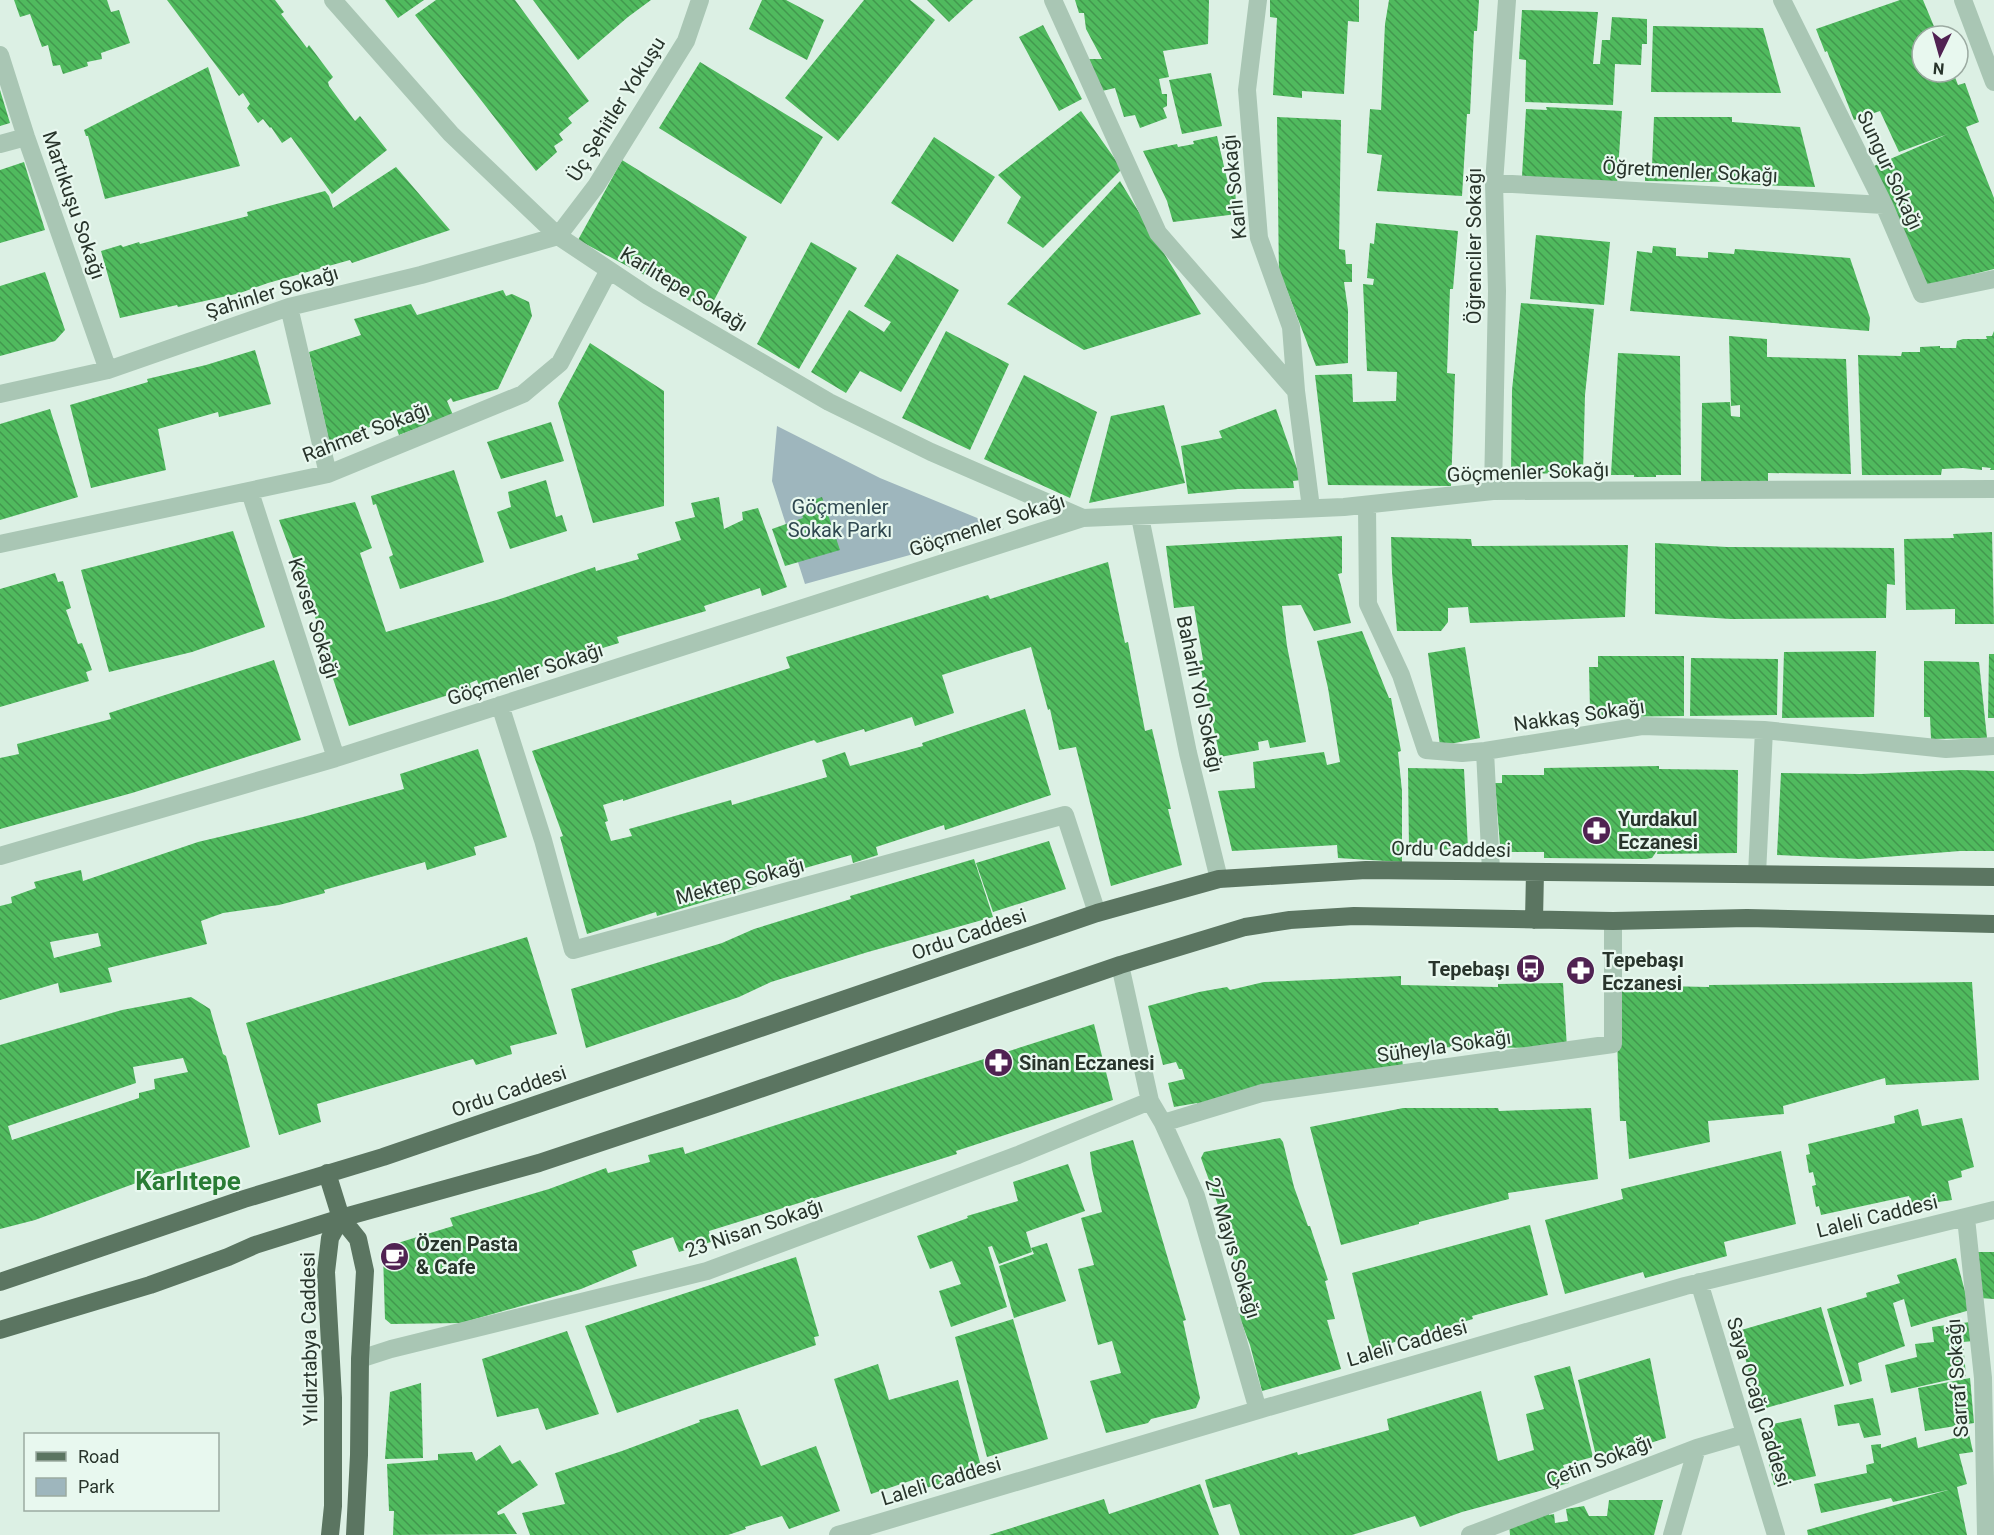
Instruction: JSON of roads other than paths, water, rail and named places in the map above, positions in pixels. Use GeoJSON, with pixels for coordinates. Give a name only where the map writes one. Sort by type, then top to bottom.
{"type":"FeatureCollection","features":[{"type":"Feature","properties":{"kind":"main road","name":"Ordu Caddesi"},"geometry":{"type":"LineString","coordinates":[[0,1282],[244,1199],[383,1158],[1097,913],[1219,879],[1366,870],[1994,877]]}},
{"type":"Feature","properties":{"kind":"main road"},"geometry":{"type":"LineString","coordinates":[[1534,920],[1535,872]]}},
{"type":"Feature","properties":{"kind":"main road"},"geometry":{"type":"LineString","coordinates":[[0,1330],[150,1285],[255,1245],[341,1218],[538,1163],[1120,964],[1245,927],[1290,920],[1354,916],[1613,921],[1746,918],[1994,924]]}},
{"type":"Feature","properties":{"kind":"main road"},"geometry":{"type":"LineString","coordinates":[[327,1173],[341,1218],[358,1239],[364,1271],[355,1535]]}},
{"type":"Feature","properties":{"kind":"main road","name":"Yıldıztabya Caddesi"},"geometry":{"type":"LineString","coordinates":[[330,1535],[333,1506],[333,1398],[326,1272],[330,1238],[341,1218]]}},
{"type":"Feature","properties":{"kind":"street","name":"Karlıtepe Sokağı"},"geometry":{"type":"LineString","coordinates":[[333,0],[451,134],[558,236],[648,296],[829,402],[931,452],[1083,518]]}},
{"type":"Feature","properties":{"kind":"street","name":"Üç Şehitler Yokuşu"},"geometry":{"type":"LineString","coordinates":[[558,236],[596,186],[686,40],[700,0]]}},
{"type":"Feature","properties":{"kind":"street"},"geometry":{"type":"LineString","coordinates":[[1053,0],[1158,233],[1296,391]]}},
{"type":"Feature","properties":{"kind":"street","name":"Karlı Sokağı"},"geometry":{"type":"LineString","coordinates":[[1258,0],[1247,90],[1259,237],[1291,327],[1296,391],[1311,508]]}},
{"type":"Feature","properties":{"kind":"street","name":"Öğrenciler Sokağı"},"geometry":{"type":"LineString","coordinates":[[1493,491],[1497,291],[1494,183],[1507,0]]}},
{"type":"Feature","properties":{"kind":"street","name":"Sungur Sokağı"},"geometry":{"type":"LineString","coordinates":[[1782,0],[1884,205],[1922,294],[1994,279]]}},
{"type":"Feature","properties":{"kind":"street"},"geometry":{"type":"LineString","coordinates":[[1963,0],[1994,82]]}},
{"type":"Feature","properties":{"kind":"street","name":"Martıkuşu Sokağı"},"geometry":{"type":"LineString","coordinates":[[0,55],[26,137],[108,370]]}},
{"type":"Feature","properties":{"kind":"street"},"geometry":{"type":"LineString","coordinates":[[0,144],[26,137]]}},
{"type":"Feature","properties":{"kind":"street","name":"Öğretmenler Sokağı"},"geometry":{"type":"LineString","coordinates":[[1494,183],[1884,205]]}},
{"type":"Feature","properties":{"kind":"street","name":"Şahinler Sokağı"},"geometry":{"type":"LineString","coordinates":[[0,394],[108,370],[289,307],[421,275],[558,236]]}},
{"type":"Feature","properties":{"kind":"street","name":"Rahmet Sokağı"},"geometry":{"type":"LineString","coordinates":[[0,544],[328,474],[523,394],[560,363],[609,270]]}},
{"type":"Feature","properties":{"kind":"street"},"geometry":{"type":"LineString","coordinates":[[289,307],[328,474]]}},
{"type":"Feature","properties":{"kind":"street","name":"Göçmenler Sokağı"},"geometry":{"type":"LineString","coordinates":[[0,856],[336,758],[1083,518],[1367,506],[1493,491],[1994,489]]}},
{"type":"Feature","properties":{"kind":"street","name":"Kevser Sokağı"},"geometry":{"type":"LineString","coordinates":[[250,492],[336,758]]}},
{"type":"Feature","properties":{"kind":"street","name":"Nakkaş Sokağı"},"geometry":{"type":"LineString","coordinates":[[1367,506],[1368,604],[1401,675],[1426,750],[1462,753],[1485,751],[1642,726],[1764,730],[1946,749],[1994,746]]}},
{"type":"Feature","properties":{"kind":"street","name":"Baharlı Yol Sokağı"},"geometry":{"type":"LineString","coordinates":[[1140,517],[1188,753],[1219,879]]}},
{"type":"Feature","properties":{"kind":"street","name":"Mektep Sokağı"},"geometry":{"type":"LineString","coordinates":[[500,705],[543,840],[573,950],[1065,815],[1097,913]]}},
{"type":"Feature","properties":{"kind":"street"},"geometry":{"type":"LineString","coordinates":[[1757,874],[1764,730]]}},
{"type":"Feature","properties":{"kind":"street"},"geometry":{"type":"LineString","coordinates":[[1485,751],[1491,871]]}},
{"type":"Feature","properties":{"kind":"street","name":"Süheyla Sokağı"},"geometry":{"type":"LineString","coordinates":[[1163,1123],[1262,1093],[1613,1044],[1613,921]]}},
{"type":"Feature","properties":{"kind":"street","name":"27 Mayıs Sokağı"},"geometry":{"type":"LineString","coordinates":[[1120,964],[1150,1101],[1163,1123],[1196,1196],[1258,1410]]}},
{"type":"Feature","properties":{"kind":"street","name":"23 Nisan Sokağı"},"geometry":{"type":"LineString","coordinates":[[360,1359],[391,1349],[707,1270],[1018,1155],[1150,1101]]}},
{"type":"Feature","properties":{"kind":"street","name":"Laleli Caddesi"},"geometry":{"type":"LineString","coordinates":[[838,1535],[1700,1282],[1994,1210]]}},
{"type":"Feature","properties":{"kind":"street","name":"Sarraf Sokağı"},"geometry":{"type":"LineString","coordinates":[[1966,1218],[1983,1378],[1986,1535]]}},
{"type":"Feature","properties":{"kind":"street","name":"Saya Ocağı Caddesi"},"geometry":{"type":"LineString","coordinates":[[1700,1282],[1776,1535]]}},
{"type":"Feature","properties":{"kind":"street","name":"Çetin Sokağı"},"geometry":{"type":"LineString","coordinates":[[1470,1535],[1697,1448],[1744,1434]]}},
{"type":"Feature","properties":{"kind":"street"},"geometry":{"type":"LineString","coordinates":[[1672,1535],[1697,1448]]}},
{"type":"Feature","properties":{"kind":"place","name":"Yurdakul Eczanesi"},"geometry":{"type":"Point","coordinates":[1597,830]}},
{"type":"Feature","properties":{"kind":"place","name":"Tepebaşı"},"geometry":{"type":"Point","coordinates":[1531,969]}},
{"type":"Feature","properties":{"kind":"place","name":"Tepebaşı Eczanesi"},"geometry":{"type":"Point","coordinates":[1581,971]}},
{"type":"Feature","properties":{"kind":"place","name":"Sinan Eczanesi"},"geometry":{"type":"Point","coordinates":[998,1063]}},
{"type":"Feature","properties":{"kind":"place","name":"Özen Pasta & Cafe"},"geometry":{"type":"Point","coordinates":[395,1256]}},
{"type":"Feature","properties":{"kind":"district","name":"Karlıtepe"},"geometry":{"type":"Point","coordinates":[188,1181]}},
{"type":"Feature","properties":{"kind":"park label","name":"Göçmenler Sokak Parkı"},"geometry":{"type":"Point","coordinates":[840,518]}}]}
